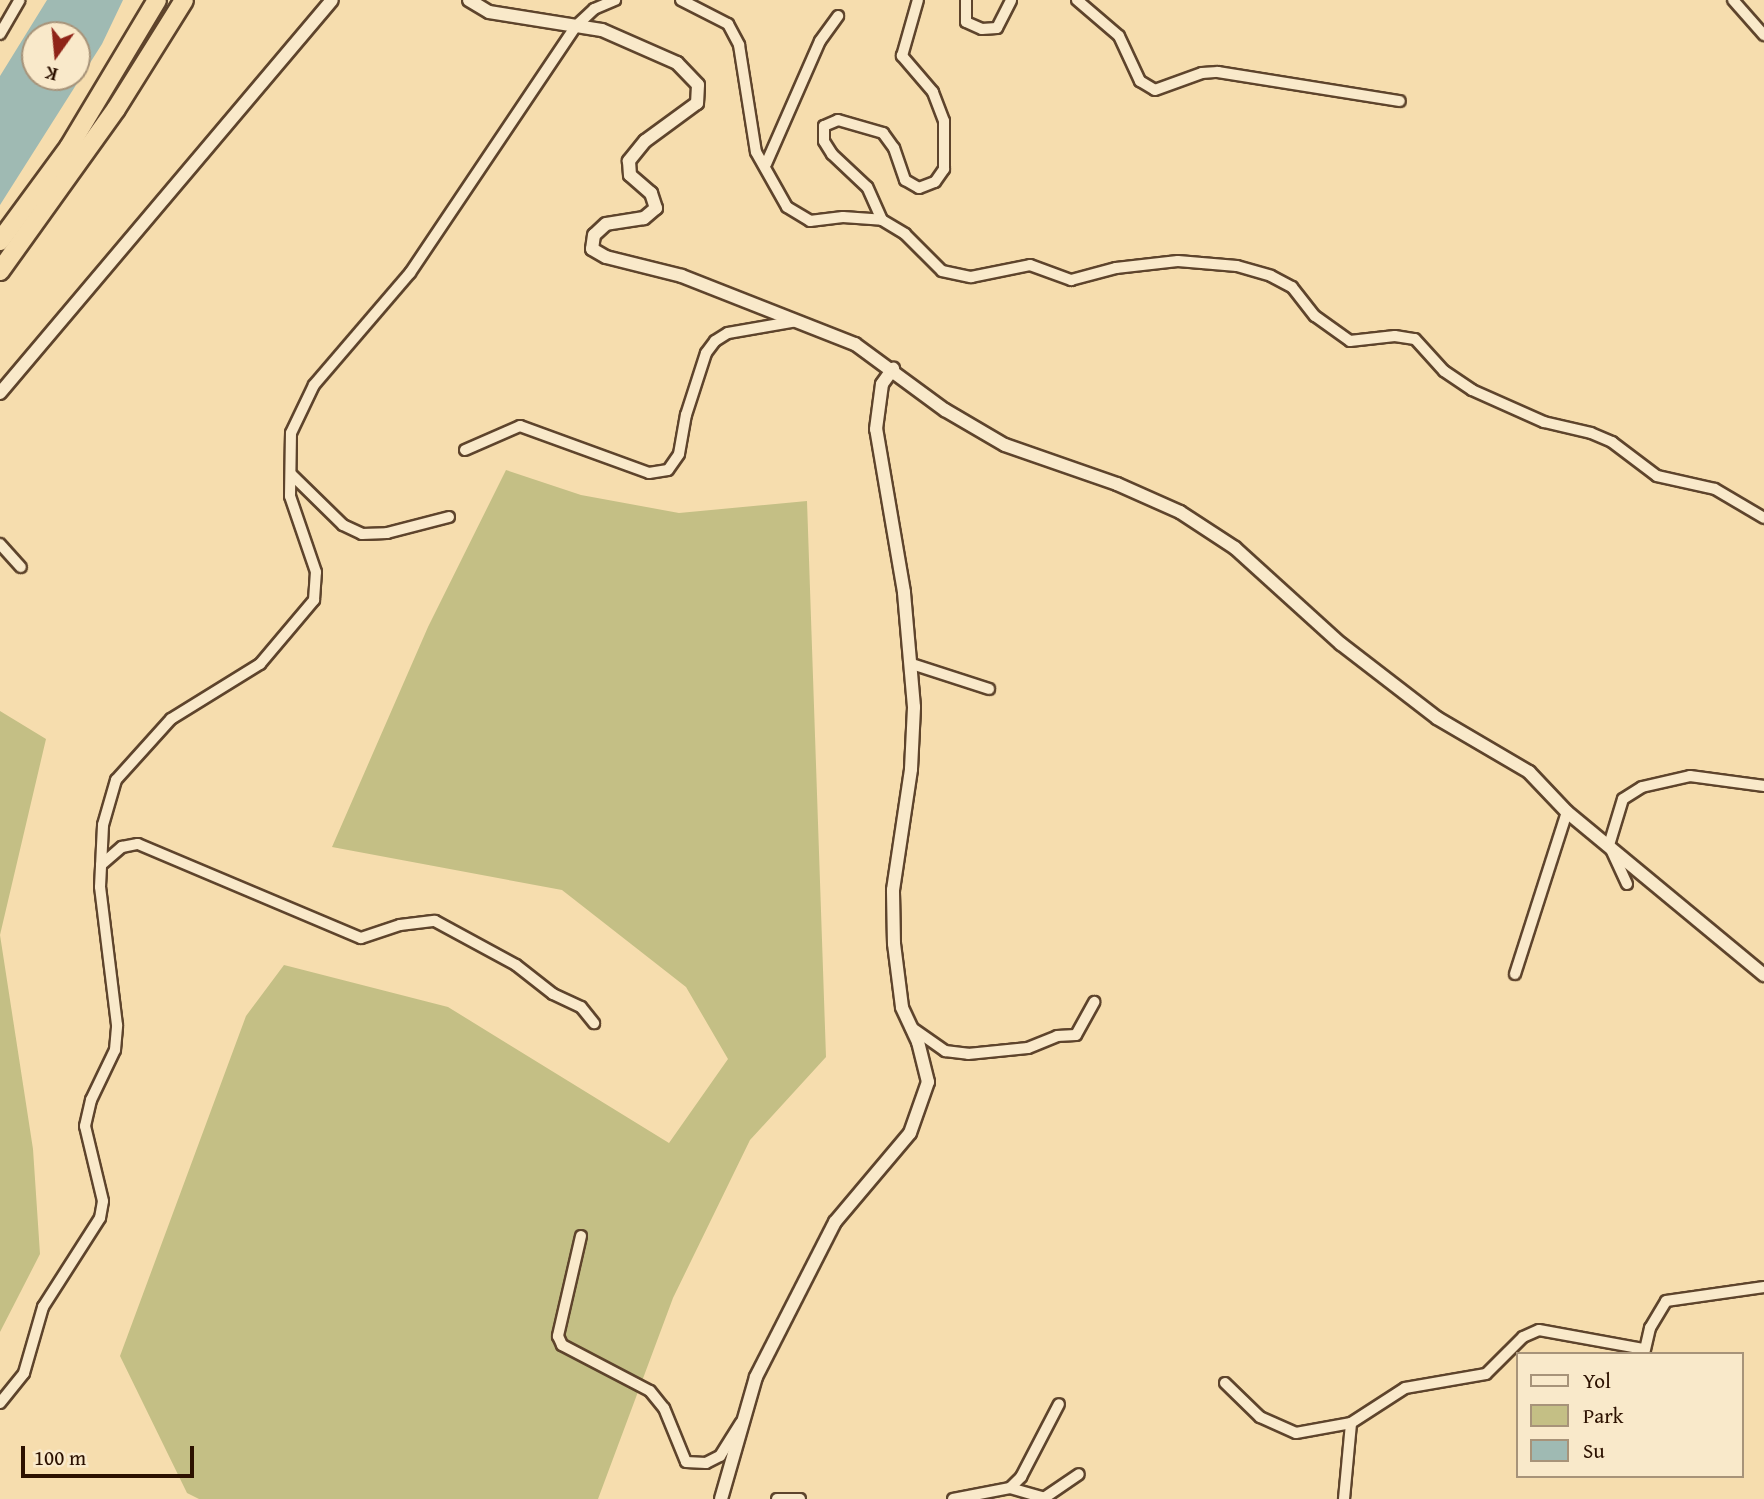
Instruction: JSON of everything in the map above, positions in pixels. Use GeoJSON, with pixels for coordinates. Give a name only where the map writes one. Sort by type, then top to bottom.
{"type":"FeatureCollection","features":[{"type":"Feature","properties":{"kind":"highway"},"geometry":{"type":"LineString","coordinates":[[0,241],[69,147],[157,0]]}},
{"type":"Feature","properties":{"kind":"highway"},"geometry":{"type":"LineString","coordinates":[[0,271],[116,109],[184,0]]}},
{"type":"Feature","properties":{"kind":"street"},"geometry":{"type":"LineString","coordinates":[[0,34],[20,0]]}},
{"type":"Feature","properties":{"kind":"street"},"geometry":{"type":"LineString","coordinates":[[0,393],[331,0]]}},
{"type":"Feature","properties":{"kind":"street"},"geometry":{"type":"LineString","coordinates":[[469,0],[489,12],[602,30],[677,63],[698,85],[697,103],[645,141],[629,160],[629,175],[651,193],[656,208],[644,218],[606,224],[594,235],[592,249],[606,257],[682,276],[855,344],[893,369],[945,410],[1005,445],[1117,484],[1180,512],[1234,548],[1341,644],[1437,718],[1530,772],[1567,812],[1764,975]]}},
{"type":"Feature","properties":{"kind":"street"},"geometry":{"type":"LineString","coordinates":[[0,1403],[24,1373],[43,1307],[100,1218],[103,1201],[85,1126],[91,1100],[115,1050],[117,1025],[101,865],[103,825],[117,780],[171,719],[260,664],[314,600],[316,572],[290,496],[290,474],[291,433],[314,385],[410,273],[576,26],[594,9],[615,0]]}},
{"type":"Feature","properties":{"kind":"street"},"geometry":{"type":"LineString","coordinates":[[681,0],[728,24],[739,45],[756,152],[766,164],[788,207],[810,221],[843,217],[882,220],[905,234],[942,271],[971,277],[1030,265],[1071,280],[1116,268],[1178,261],[1237,266],[1272,276],[1292,287],[1315,316],[1350,341],[1395,336],[1415,339],[1444,371],[1472,390],[1544,422],[1612,442],[1657,476],[1715,489],[1764,518]]}},
{"type":"Feature","properties":{"kind":"street"},"geometry":{"type":"LineString","coordinates":[[882,220],[867,187],[832,154],[824,141],[824,126],[838,120],[883,133],[894,148],[905,180],[919,188],[935,182],[944,169],[944,121],[933,92],[902,56],[918,0]]}},
{"type":"Feature","properties":{"kind":"street"},"geometry":{"type":"LineString","coordinates":[[966,0],[966,22],[982,29],[997,29],[1011,0]]}},
{"type":"Feature","properties":{"kind":"street"},"geometry":{"type":"LineString","coordinates":[[1077,0],[1119,36],[1140,81],[1154,90],[1202,73],[1218,72],[1400,101]]}},
{"type":"Feature","properties":{"kind":"street"},"geometry":{"type":"LineString","coordinates":[[1733,0],[1764,36]]}},
{"type":"Feature","properties":{"kind":"street"},"geometry":{"type":"LineString","coordinates":[[766,164],[820,41],[838,16]]}},
{"type":"Feature","properties":{"kind":"street"},"geometry":{"type":"LineString","coordinates":[[465,450],[520,426],[649,473],[668,470],[679,454],[686,415],[706,353],[715,341],[728,333],[797,321]]}},
{"type":"Feature","properties":{"kind":"street"},"geometry":{"type":"LineString","coordinates":[[722,1499],[756,1377],[835,1222],[918,1118],[928,1082],[919,1042],[909,1025],[895,965],[893,890],[911,769],[912,664],[876,429],[882,384],[893,369]]}},
{"type":"Feature","properties":{"kind":"street"},"geometry":{"type":"LineString","coordinates":[[290,474],[343,525],[362,534],[387,533],[449,517]]}},
{"type":"Feature","properties":{"kind":"street"},"geometry":{"type":"LineString","coordinates":[[0,544],[21,567]]}},
{"type":"Feature","properties":{"kind":"street"},"geometry":{"type":"LineString","coordinates":[[912,664],[989,689]]}},
{"type":"Feature","properties":{"kind":"street"},"geometry":{"type":"LineString","coordinates":[[1627,884],[1609,845],[1623,799],[1642,787],[1690,776],[1764,786]]}},
{"type":"Feature","properties":{"kind":"street"},"geometry":{"type":"LineString","coordinates":[[1515,974],[1567,812]]}},
{"type":"Feature","properties":{"kind":"street"},"geometry":{"type":"LineString","coordinates":[[101,865],[122,847],[138,844],[353,937],[435,921],[516,965],[553,994],[581,1007],[594,1023]]}},
{"type":"Feature","properties":{"kind":"street"},"geometry":{"type":"LineString","coordinates":[[909,1025],[945,1051],[968,1054],[1028,1048],[1057,1036],[1076,1035],[1094,1002]]}},
{"type":"Feature","properties":{"kind":"street"},"geometry":{"type":"LineString","coordinates":[[581,1236],[558,1336],[562,1345],[650,1391],[664,1408],[686,1462],[706,1463],[720,1456],[742,1420]]}},
{"type":"Feature","properties":{"kind":"street"},"geometry":{"type":"LineString","coordinates":[[1225,1383],[1260,1417],[1284,1431],[1296,1433],[1351,1423],[1405,1388],[1486,1374],[1523,1337],[1539,1329],[1644,1351],[1655,1316],[1666,1301],[1764,1287]]}},
{"type":"Feature","properties":{"kind":"street"},"geometry":{"type":"LineString","coordinates":[[1010,1488],[1021,1477],[1059,1404]]}},
{"type":"Feature","properties":{"kind":"street"},"geometry":{"type":"LineString","coordinates":[[1344,1499],[1351,1423]]}},
{"type":"Feature","properties":{"kind":"street"},"geometry":{"type":"LineString","coordinates":[[953,1499],[1010,1488],[1044,1498],[1079,1474]]}},
{"type":"Feature","properties":{"kind":"street"},"geometry":{"type":"LineString","coordinates":[[778,1499],[800,1499]]}},
{"type":"Feature","properties":{"kind":"green space"},"geometry":{"type":"Polygon","coordinates":[[[506,470],[581,495],[679,513],[807,501],[826,1057],[750,1140],[673,1298],[598,1499],[199,1499],[187,1493],[120,1356],[246,1016],[284,965],[448,1007],[669,1143],[728,1059],[686,987],[562,890],[332,847],[428,627],[506,470]]]}},
{"type":"Feature","properties":{"kind":"green space"},"geometry":{"type":"Polygon","coordinates":[[[0,711],[46,739],[0,935],[0,711]]]}},
{"type":"Feature","properties":{"kind":"green space"},"geometry":{"type":"Polygon","coordinates":[[[0,935],[33,1149],[40,1254],[0,1332],[0,935]]]}},
{"type":"Feature","properties":{"kind":"water"},"geometry":{"type":"Polygon","coordinates":[[[47,0],[123,0],[91,61],[91,21],[34,21],[47,0]]]}},
{"type":"Feature","properties":{"kind":"water"},"geometry":{"type":"Polygon","coordinates":[[[21,42],[21,91],[72,91],[0,205],[0,76],[21,42]]]}}]}
